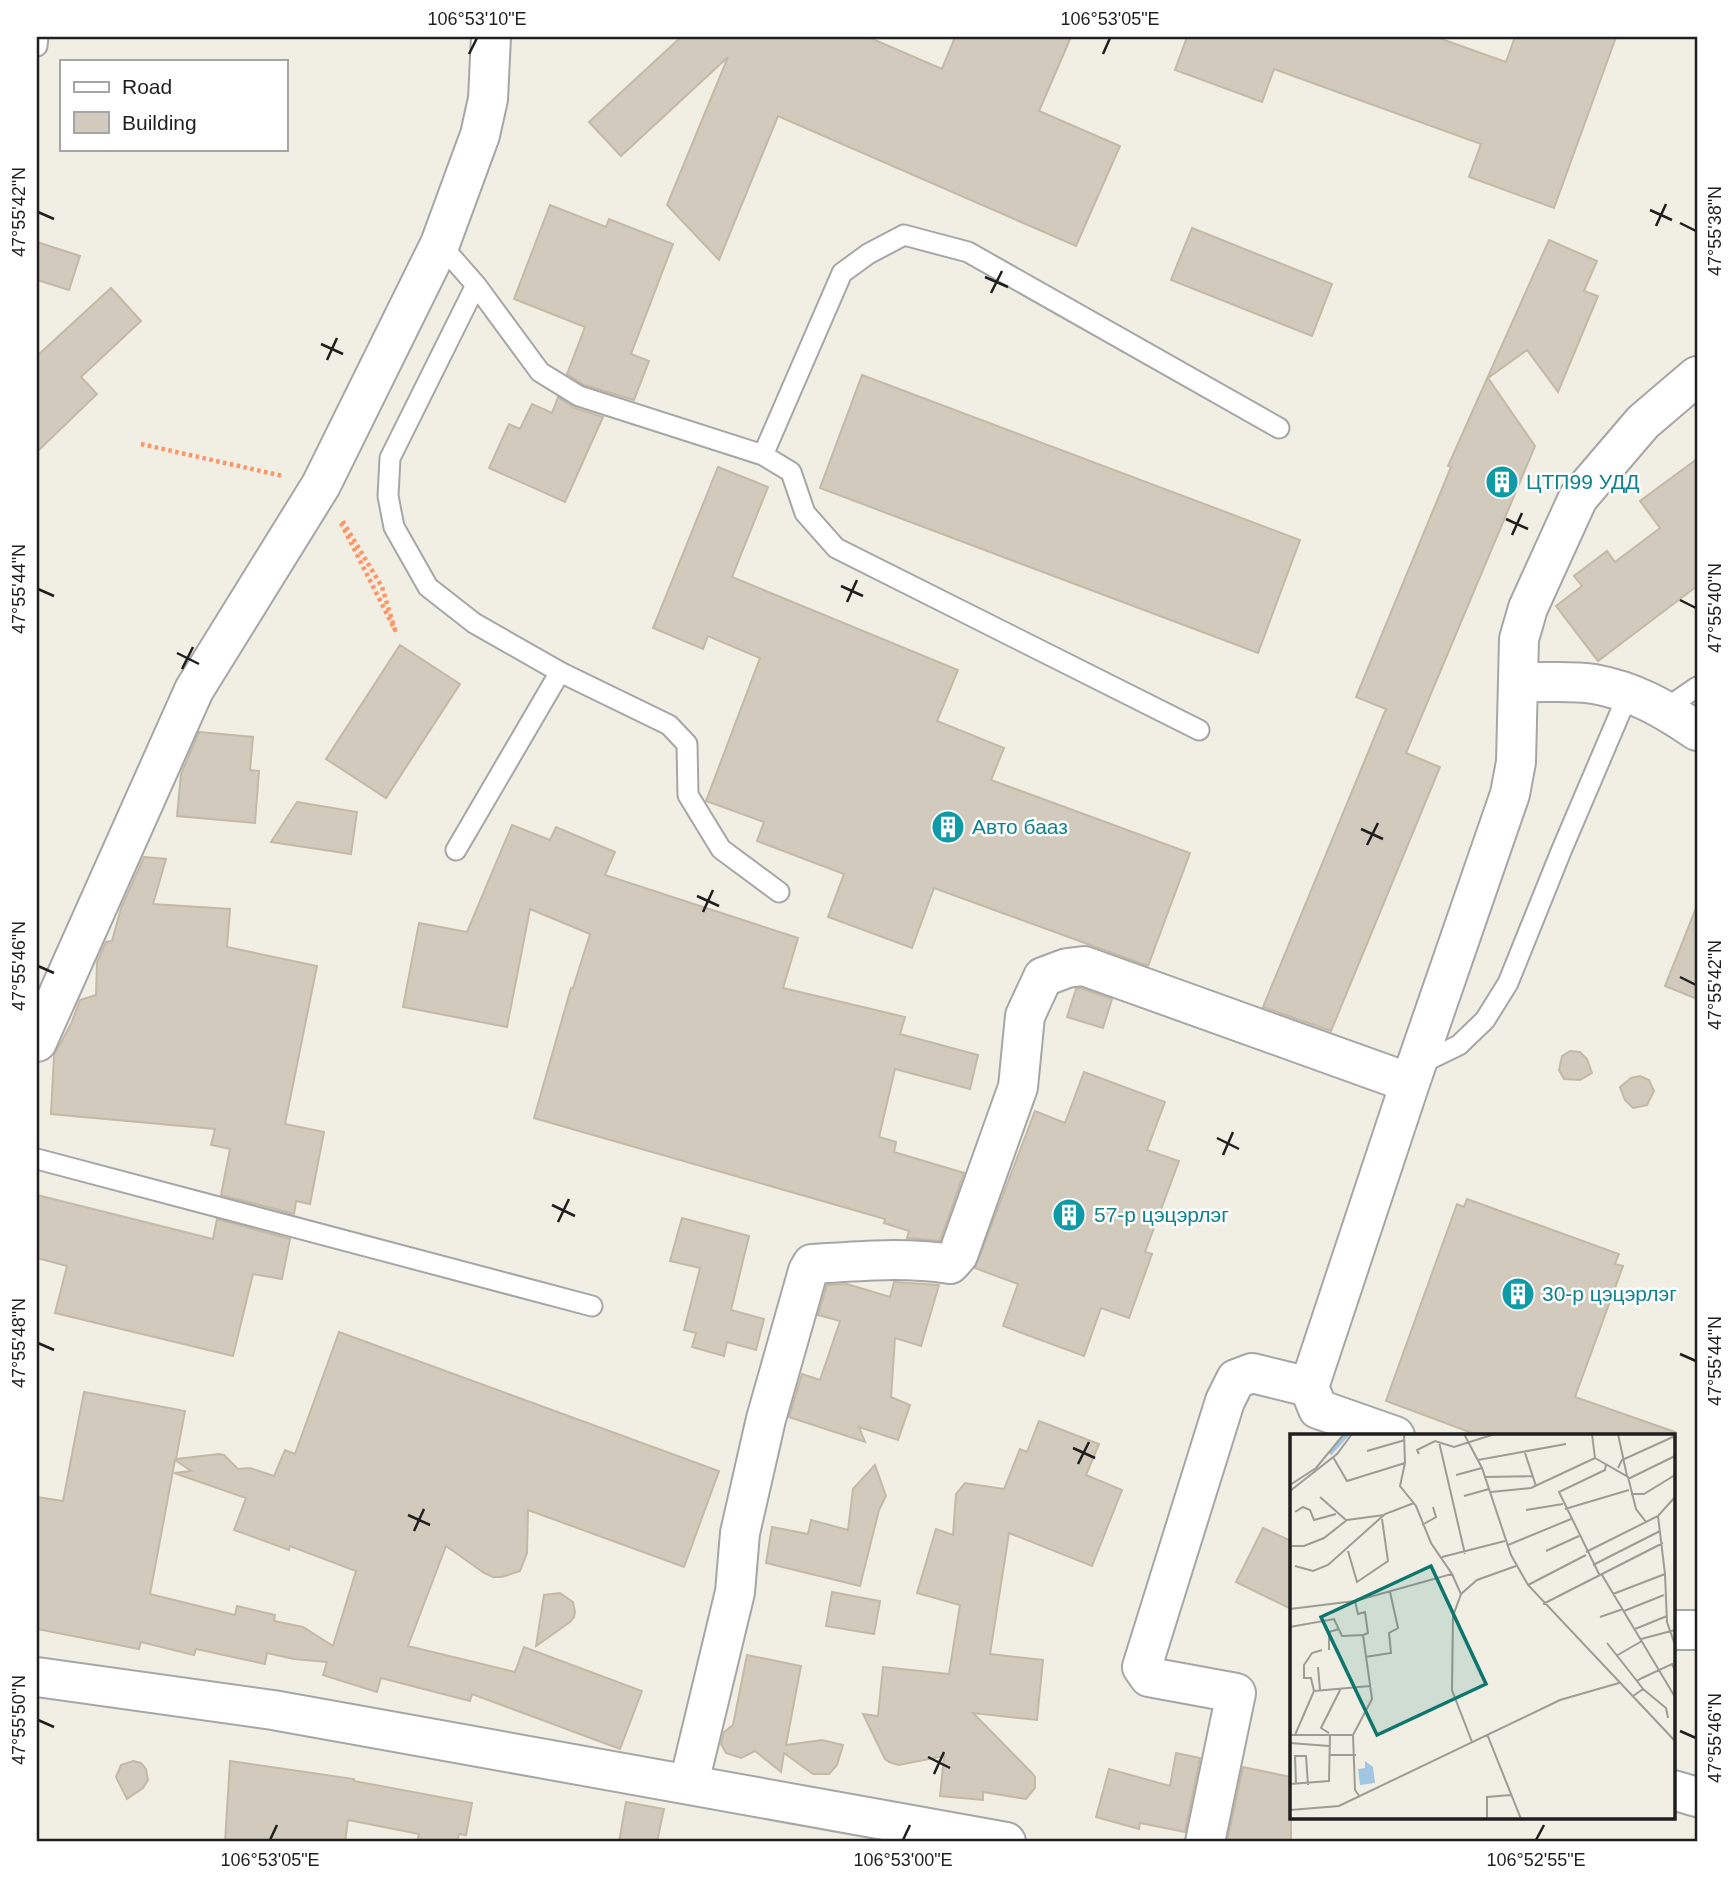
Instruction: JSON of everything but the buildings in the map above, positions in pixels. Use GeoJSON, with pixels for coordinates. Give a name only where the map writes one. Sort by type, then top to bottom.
{"type":"FeatureCollection","features":[{"type":"Feature","properties":{"kind":"street"},"geometry":{"type":"LineString","coordinates":[[37,1042],[194,690],[321,485],[440,243],[480,135],[488,99],[491,37]]}},
{"type":"Feature","properties":{"kind":"street"},"geometry":{"type":"LineString","coordinates":[[1389,1434],[1318,1409],[1309,1387],[1510,794],[1517,762],[1519,639],[1528,608],[1578,498],[1643,422],[1697,376]]}},
{"type":"Feature","properties":{"kind":"street"},"geometry":{"type":"LineString","coordinates":[[1518,682],[1592,684],[1629,692],[1665,709],[1697,731]]}},
{"type":"Feature","properties":{"kind":"street"},"geometry":{"type":"LineString","coordinates":[[688,1783],[735,1592],[740,1533],[766,1419],[808,1271],[812,1264],[917,1260],[950,1264],[958,1255],[1018,1087],[1025,1016],[1043,977],[1067,968],[1084,966],[1413,1074]]}},
{"type":"Feature","properties":{"kind":"street"},"geometry":{"type":"LineString","coordinates":[[1205,1842],[1236,1693],[1149,1677],[1142,1667],[1221,1414],[1236,1378],[1252,1373],[1309,1387]]}},
{"type":"Feature","properties":{"kind":"street"},"geometry":{"type":"LineString","coordinates":[[1674,1630],[1697,1630]]}},
{"type":"Feature","properties":{"kind":"street"},"geometry":{"type":"LineString","coordinates":[[37,1677],[273,1710],[1006,1842]]}},
{"type":"Feature","properties":{"kind":"street"},"geometry":{"type":"LineString","coordinates":[[1674,1790],[1697,1797]]}},
{"type":"Feature","properties":{"kind":"lane"},"geometry":{"type":"LineString","coordinates":[[37,46],[38,37]]}},
{"type":"Feature","properties":{"kind":"lane"},"geometry":{"type":"LineString","coordinates":[[763,455],[842,274],[868,254],[904,235],[968,252],[1279,428]]}},
{"type":"Feature","properties":{"kind":"lane"},"geometry":{"type":"LineString","coordinates":[[440,243],[540,372],[579,396],[763,455],[791,472],[805,513],[836,548],[1199,730]]}},
{"type":"Feature","properties":{"kind":"lane"},"geometry":{"type":"LineString","coordinates":[[475,285],[390,458],[388,496],[394,527],[428,587],[474,623],[560,672],[669,725],[687,744],[688,795],[721,849],[779,892]]}},
{"type":"Feature","properties":{"kind":"lane"},"geometry":{"type":"LineString","coordinates":[[456,850],[560,672]]}},
{"type":"Feature","properties":{"kind":"lane"},"geometry":{"type":"LineString","coordinates":[[1665,709],[1697,687]]}},
{"type":"Feature","properties":{"kind":"lane"},"geometry":{"type":"LineString","coordinates":[[1413,1074],[1459,1045],[1485,1020],[1508,983],[1629,692]]}},
{"type":"Feature","properties":{"kind":"lane"},"geometry":{"type":"LineString","coordinates":[[37,1159],[592,1306]]}},
{"type":"Feature","properties":{"kind":"place","name":"ЦТП99 УДД"},"geometry":{"type":"Point","coordinates":[1502,482]}},
{"type":"Feature","properties":{"kind":"place","name":"Авто бааз"},"geometry":{"type":"Point","coordinates":[948,827]}},
{"type":"Feature","properties":{"kind":"place","name":"57-р цэцэрлэг"},"geometry":{"type":"Point","coordinates":[1069,1215]}},
{"type":"Feature","properties":{"kind":"place","name":"30-р цэцэрлэг"},"geometry":{"type":"Point","coordinates":[1518,1294]}}]}
